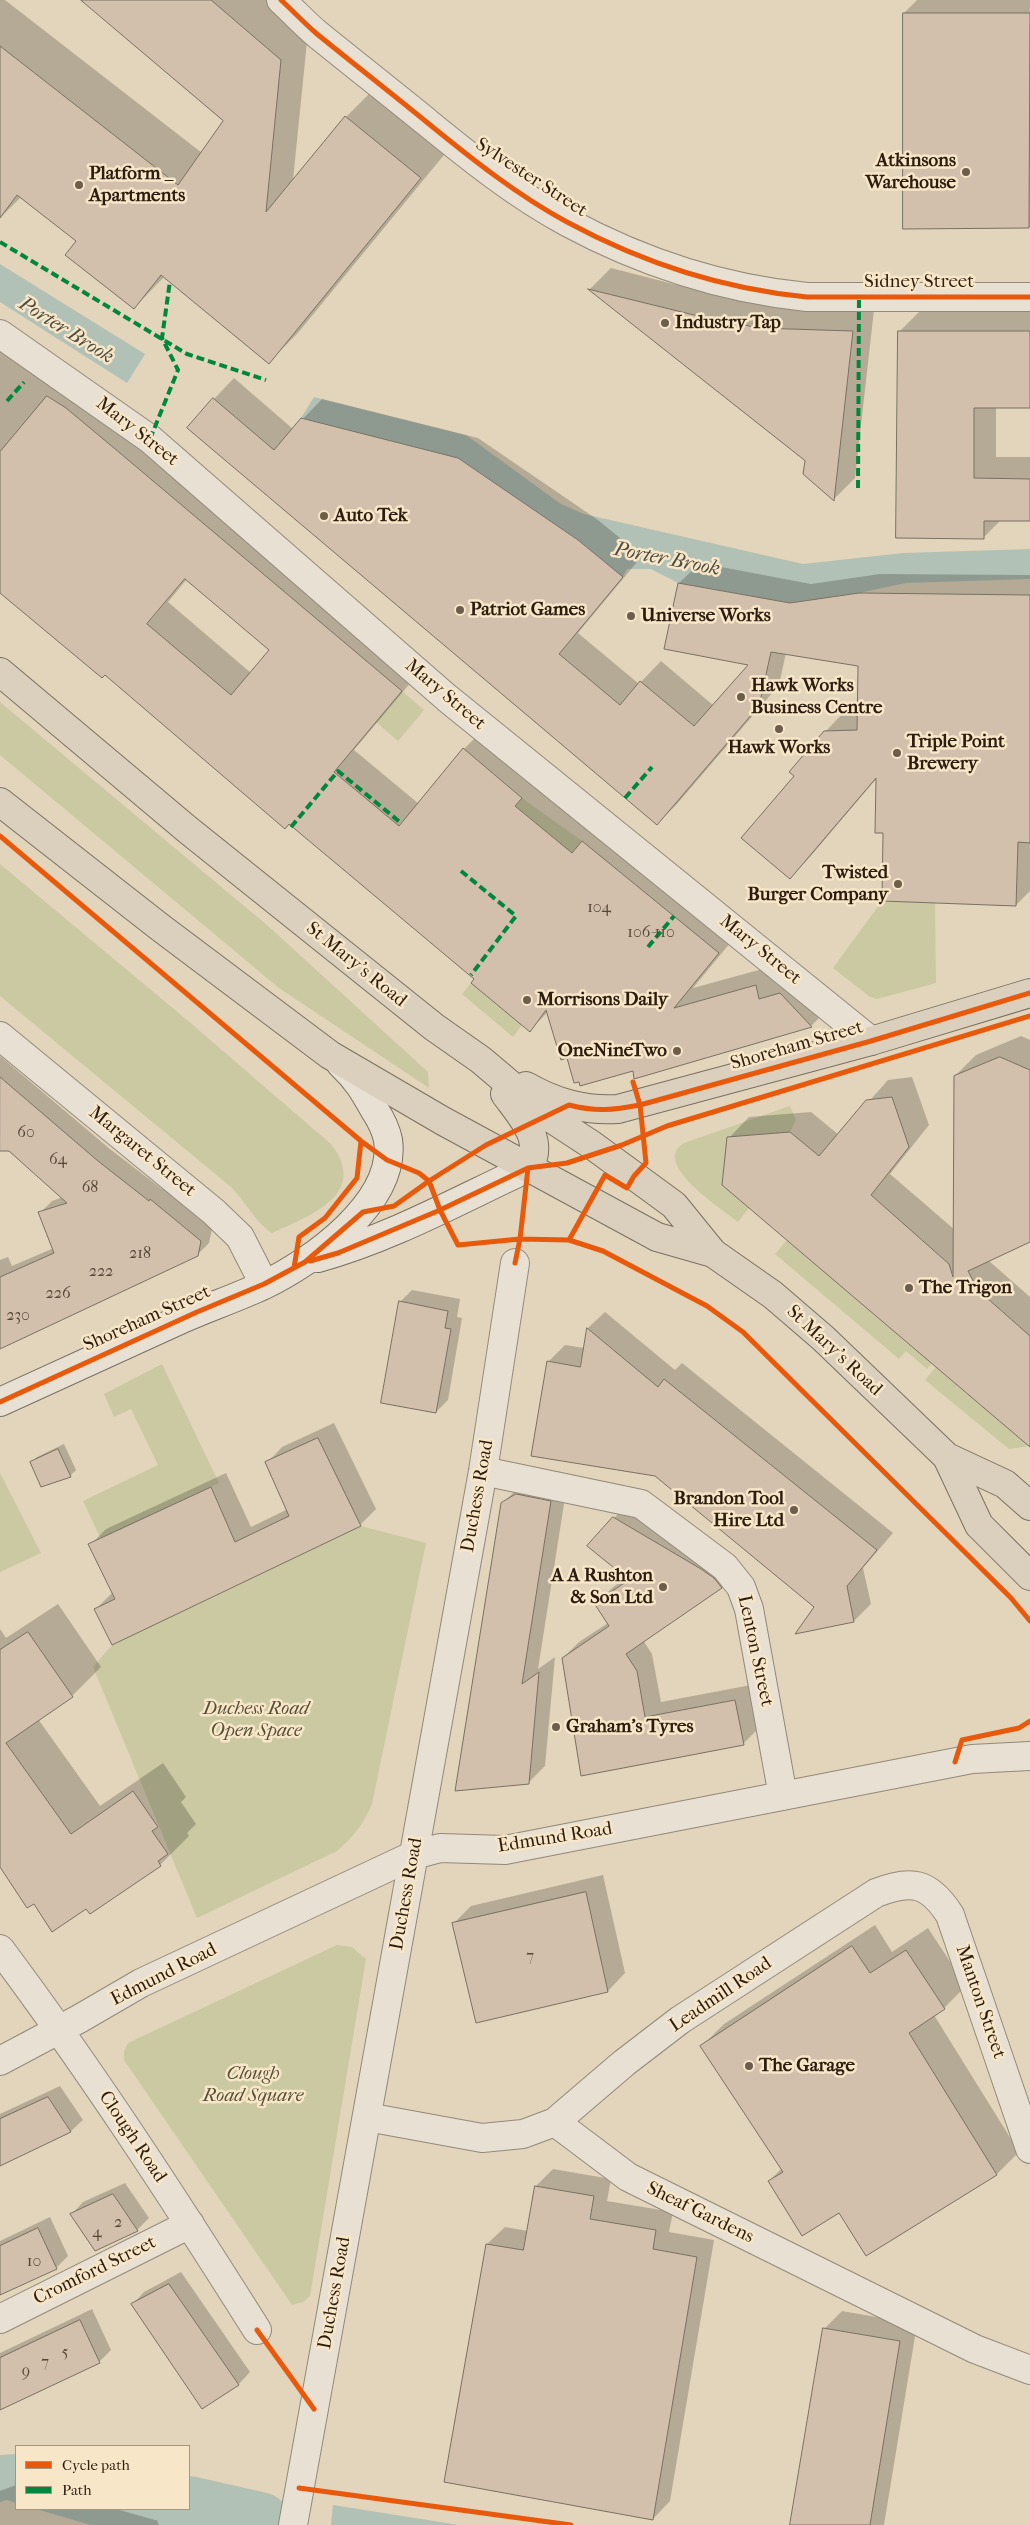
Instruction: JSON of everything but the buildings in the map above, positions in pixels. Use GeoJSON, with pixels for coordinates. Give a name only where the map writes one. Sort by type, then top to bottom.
{"type":"FeatureCollection","features":[{"type":"Feature","properties":{"kind":"highway","name":"St Mary's Road"},"geometry":{"type":"LineString","coordinates":[[0,672],[188,830],[434,1028],[481,1060],[546,1116],[592,1145],[674,1205],[713,1253],[773,1296],[823,1338],[947,1457],[1005,1484],[1030,1506]]}},
{"type":"Feature","properties":{"kind":"highway","name":"St Mary's Road"},"geometry":{"type":"LineString","coordinates":[[0,802],[161,928],[330,1055],[365,1074],[387,1090],[528,1168],[657,1236],[713,1253]]}},
{"type":"Feature","properties":{"kind":"highway","name":"Shoreham Street"},"geometry":{"type":"LineString","coordinates":[[481,1060],[542,1096],[592,1111],[640,1105],[871,1041],[1030,993]]}},
{"type":"Feature","properties":{"kind":"highway"},"geometry":{"type":"LineString","coordinates":[[481,1060],[526,1124],[536,1147],[534,1158],[528,1168]]}},
{"type":"Feature","properties":{"kind":"highway","name":"St Mary's Road"},"geometry":{"type":"LineString","coordinates":[[947,1457],[979,1525],[1030,1576]]}},
{"type":"Feature","properties":{"kind":"street","name":"Sylvester Street"},"geometry":{"type":"LineString","coordinates":[[283,0],[315,32],[484,168],[566,222],[611,244],[678,270],[740,287],[807,297]]}},
{"type":"Feature","properties":{"kind":"street","name":"Sidney Street"},"geometry":{"type":"LineString","coordinates":[[807,297],[1030,297]]}},
{"type":"Feature","properties":{"kind":"street","name":"Mary Street"},"geometry":{"type":"LineString","coordinates":[[0,334],[150,439],[447,698],[871,1041]]}},
{"type":"Feature","properties":{"kind":"street","name":"Margaret Street"},"geometry":{"type":"LineString","coordinates":[[0,1036],[214,1212],[240,1237],[264,1284]]}},
{"type":"Feature","properties":{"kind":"street","name":"Shoreham Street"},"geometry":{"type":"LineString","coordinates":[[0,1402],[197,1312],[264,1284],[305,1262],[363,1212],[373,1198],[387,1160],[388,1140],[368,1094],[354,1077],[330,1055]]}},
{"type":"Feature","properties":{"kind":"street","name":"Shoreham Street"},"geometry":{"type":"LineString","coordinates":[[305,1262],[338,1253],[431,1214],[528,1168]]}},
{"type":"Feature","properties":{"kind":"street","name":"Duchess Road"},"geometry":{"type":"LineString","coordinates":[[293,2525],[483,1471],[515,1262]]}},
{"type":"Feature","properties":{"kind":"street","name":"Lenton Street"},"geometry":{"type":"LineString","coordinates":[[483,1471],[641,1504],[725,1567],[735,1577],[749,1609],[783,1796]]}},
{"type":"Feature","properties":{"kind":"street","name":"Edmund Road"},"geometry":{"type":"LineString","coordinates":[[972,1759],[1030,1736]]}},
{"type":"Feature","properties":{"kind":"street","name":"Edmund Road"},"geometry":{"type":"LineString","coordinates":[[0,2061],[141,1982],[414,1856],[440,1848],[505,1850],[972,1759],[1030,1756]]}},
{"type":"Feature","properties":{"kind":"street","name":"Manton Street"},"geometry":{"type":"LineString","coordinates":[[899,1886],[910,1885],[929,1891],[936,1896],[950,1915],[1030,2149]]}},
{"type":"Feature","properties":{"kind":"street","name":"Leadmill Road"},"geometry":{"type":"LineString","coordinates":[[555,2122],[624,2062],[680,2020],[876,1893],[899,1886]]}},
{"type":"Feature","properties":{"kind":"street","name":"Clough Road"},"geometry":{"type":"LineString","coordinates":[[0,1949],[60,2029],[190,2224],[257,2330]]}},
{"type":"Feature","properties":{"kind":"street"},"geometry":{"type":"LineString","coordinates":[[367,2117],[482,2138],[523,2134],[555,2122]]}},
{"type":"Feature","properties":{"kind":"street","name":"Sheaf Gardens"},"geometry":{"type":"LineString","coordinates":[[555,2122],[628,2177],[975,2349],[1030,2370]]}},
{"type":"Feature","properties":{"kind":"street","name":"Cromford Street"},"geometry":{"type":"LineString","coordinates":[[0,2319],[190,2224]]}},
{"type":"Feature","properties":{"kind":"green space"},"geometry":{"type":"Polygon","coordinates":[[[402,691],[424,710],[398,741],[376,722],[402,691]]]}},
{"type":"Feature","properties":{"kind":"green space"},"geometry":{"type":"Polygon","coordinates":[[[0,702],[267,925],[428,1072],[429,1088],[279,988],[0,755],[0,702]]]}},
{"type":"Feature","properties":{"kind":"green space"},"geometry":{"type":"Polygon","coordinates":[[[522,798],[582,841],[538,895],[526,885],[560,843],[515,806],[522,798]]]}},
{"type":"Feature","properties":{"kind":"green space"},"geometry":{"type":"Polygon","coordinates":[[[0,864],[187,1020],[331,1144],[341,1162],[343,1177],[339,1190],[330,1201],[317,1211],[272,1233],[261,1224],[231,1187],[0,996],[0,864]]]}},
{"type":"Feature","properties":{"kind":"green space"},"geometry":{"type":"Polygon","coordinates":[[[882,901],[935,903],[936,983],[877,999],[870,997],[833,968],[882,901]]]}},
{"type":"Feature","properties":{"kind":"green space"},"geometry":{"type":"Polygon","coordinates":[[[471,983],[522,1025],[513,1037],[462,994],[471,983]]]}},
{"type":"Feature","properties":{"kind":"green space"},"geometry":{"type":"Polygon","coordinates":[[[790,1106],[796,1120],[790,1132],[727,1138],[722,1185],[749,1208],[738,1222],[692,1185],[676,1162],[676,1152],[684,1143],[790,1106]]]}},
{"type":"Feature","properties":{"kind":"green space"},"geometry":{"type":"Polygon","coordinates":[[[787,1240],[932,1363],[927,1369],[906,1351],[899,1359],[775,1254],[787,1240]]]}},
{"type":"Feature","properties":{"kind":"green space"},"geometry":{"type":"Polygon","coordinates":[[[162,1364],[219,1483],[101,1539],[83,1501],[158,1465],[131,1409],[114,1417],[104,1394],[162,1364]]]}},
{"type":"Feature","properties":{"kind":"green space"},"geometry":{"type":"Polygon","coordinates":[[[936,1367],[1030,1446],[1009,1449],[925,1380],[936,1367]]]}},
{"type":"Feature","properties":{"kind":"green space"},"geometry":{"type":"Polygon","coordinates":[[[0,1473],[41,1553],[0,1572],[0,1473]]]}},
{"type":"Feature","properties":{"kind":"green space","name":"Duchess Road Open Space"},"geometry":{"type":"Polygon","coordinates":[[[361,1526],[426,1543],[372,1804],[357,1830],[337,1851],[197,1918],[93,1667],[112,1645],[361,1526]]]}},
{"type":"Feature","properties":{"kind":"green space","name":"Clough Road Square"},"geometry":{"type":"Polygon","coordinates":[[[337,1945],[352,1947],[366,1959],[310,2296],[303,2302],[292,2305],[124,2060],[124,2051],[128,2043],[337,1945]]]}},
{"type":"Feature","properties":{"kind":"water","name":"Porter Brook"},"geometry":{"type":"Polygon","coordinates":[[[0,264],[145,354],[127,383],[0,302],[0,264]]]}},
{"type":"Feature","properties":{"kind":"water","name":"Porter Brook"},"geometry":{"type":"Polygon","coordinates":[[[314,397],[466,435],[561,504],[584,514],[803,564],[903,553],[1030,549],[1030,579],[906,583],[859,593],[790,603],[678,583],[651,569],[627,569],[623,577],[578,540],[458,458],[301,418],[314,397]]]}},
{"type":"Feature","properties":{"kind":"water"},"geometry":{"type":"Polygon","coordinates":[[[15,2454],[15,2503],[7,2500],[0,2502],[0,2455],[15,2454]]]}},
{"type":"Feature","properties":{"kind":"water"},"geometry":{"type":"Polygon","coordinates":[[[190,2481],[254,2501],[251,2525],[91,2525],[39,2510],[190,2510],[190,2481]]]}},
{"type":"Feature","properties":{"kind":"water"},"geometry":{"type":"Polygon","coordinates":[[[333,2505],[459,2525],[331,2525],[333,2505]]]}},
{"type":"Feature","properties":{"kind":"waterway"},"geometry":{"type":"LineString","coordinates":[[190,2509],[259,2525]]}},
{"type":"Feature","properties":{"kind":"marked path"},"geometry":{"type":"LineString","coordinates":[[0,242],[187,354],[266,380]]}},
{"type":"Feature","properties":{"kind":"marked path"},"geometry":{"type":"LineString","coordinates":[[150,439],[178,370],[162,338],[170,281]]}},
{"type":"Feature","properties":{"kind":"marked path"},"geometry":{"type":"LineString","coordinates":[[858,488],[859,297]]}},
{"type":"Feature","properties":{"kind":"marked path"},"geometry":{"type":"LineString","coordinates":[[7,401],[24,382]]}},
{"type":"Feature","properties":{"kind":"marked path"},"geometry":{"type":"LineString","coordinates":[[625,798],[652,767]]}},
{"type":"Feature","properties":{"kind":"marked path"},"geometry":{"type":"LineString","coordinates":[[291,827],[338,771],[401,823]]}},
{"type":"Feature","properties":{"kind":"marked path"},"geometry":{"type":"LineString","coordinates":[[461,871],[516,916],[471,975]]}},
{"type":"Feature","properties":{"kind":"marked path"},"geometry":{"type":"LineString","coordinates":[[648,947],[674,916]]}},
{"type":"Feature","properties":{"kind":"cycle path"},"geometry":{"type":"LineString","coordinates":[[281,0],[317,34],[495,176],[567,222],[654,261],[684,272],[745,288],[807,297],[1030,297]]}},
{"type":"Feature","properties":{"kind":"cycle path"},"geometry":{"type":"LineString","coordinates":[[0,836],[361,1141],[387,1160],[419,1173],[429,1181],[440,1210],[458,1245],[520,1239],[569,1240],[603,1251],[707,1306],[743,1332],[1011,1598],[1030,1621]]}},
{"type":"Feature","properties":{"kind":"cycle path"},"geometry":{"type":"LineString","coordinates":[[0,1402],[197,1312],[264,1284],[305,1262],[363,1212],[394,1206],[486,1145],[569,1105],[605,1110],[640,1105],[871,1041],[1030,993]]}},
{"type":"Feature","properties":{"kind":"cycle path"},"geometry":{"type":"LineString","coordinates":[[310,1261],[338,1253],[440,1210],[528,1168],[567,1163],[622,1145],[667,1126],[1030,1016]]}},
{"type":"Feature","properties":{"kind":"cycle path"},"geometry":{"type":"LineString","coordinates":[[569,1240],[605,1175],[627,1188],[634,1176],[646,1163],[640,1105],[633,1082]]}},
{"type":"Feature","properties":{"kind":"cycle path"},"geometry":{"type":"LineString","coordinates":[[294,1268],[299,1237],[325,1218],[357,1178],[361,1141]]}},
{"type":"Feature","properties":{"kind":"cycle path"},"geometry":{"type":"LineString","coordinates":[[515,1263],[520,1239],[528,1168]]}},
{"type":"Feature","properties":{"kind":"cycle path"},"geometry":{"type":"LineString","coordinates":[[955,1762],[962,1740],[1019,1728],[1030,1721]]}},
{"type":"Feature","properties":{"kind":"cycle path"},"geometry":{"type":"LineString","coordinates":[[257,2330],[314,2409]]}},
{"type":"Feature","properties":{"kind":"cycle path"},"geometry":{"type":"LineString","coordinates":[[299,2488],[571,2525]]}},
{"type":"Feature","properties":{"kind":"place","name":"Atkinsons Warehouse"},"geometry":{"type":"Point","coordinates":[966,172]}},
{"type":"Feature","properties":{"kind":"place","name":"Platform _ Apartments"},"geometry":{"type":"Point","coordinates":[79,185]}},
{"type":"Feature","properties":{"kind":"place","name":"Industry Tap"},"geometry":{"type":"Point","coordinates":[665,323]}},
{"type":"Feature","properties":{"kind":"place","name":"Auto Tek"},"geometry":{"type":"Point","coordinates":[324,516]}},
{"type":"Feature","properties":{"kind":"place","name":"Patriot Games"},"geometry":{"type":"Point","coordinates":[460,610]}},
{"type":"Feature","properties":{"kind":"place","name":"Universe Works"},"geometry":{"type":"Point","coordinates":[631,616]}},
{"type":"Feature","properties":{"kind":"place","name":"Hawk Works Business Centre"},"geometry":{"type":"Point","coordinates":[741,697]}},
{"type":"Feature","properties":{"kind":"place","name":"Hawk Works"},"geometry":{"type":"Point","coordinates":[779,729]}},
{"type":"Feature","properties":{"kind":"place","name":"Triple Point Brewery"},"geometry":{"type":"Point","coordinates":[897,753]}},
{"type":"Feature","properties":{"kind":"place","name":"Twisted Burger Company"},"geometry":{"type":"Point","coordinates":[898,884]}},
{"type":"Feature","properties":{"kind":"place","name":"Morrisons Daily"},"geometry":{"type":"Point","coordinates":[527,1000]}},
{"type":"Feature","properties":{"kind":"place","name":"OneNineTwo"},"geometry":{"type":"Point","coordinates":[677,1051]}},
{"type":"Feature","properties":{"kind":"place","name":"The Trigon"},"geometry":{"type":"Point","coordinates":[909,1288]}},
{"type":"Feature","properties":{"kind":"place","name":"Brandon Tool Hire Ltd"},"geometry":{"type":"Point","coordinates":[794,1510]}},
{"type":"Feature","properties":{"kind":"place","name":"A A Rushton & Son Ltd"},"geometry":{"type":"Point","coordinates":[663,1587]}},
{"type":"Feature","properties":{"kind":"place","name":"Graham's Tyres"},"geometry":{"type":"Point","coordinates":[556,1727]}},
{"type":"Feature","properties":{"kind":"place","name":"The Garage"},"geometry":{"type":"Point","coordinates":[749,2066]}}]}
